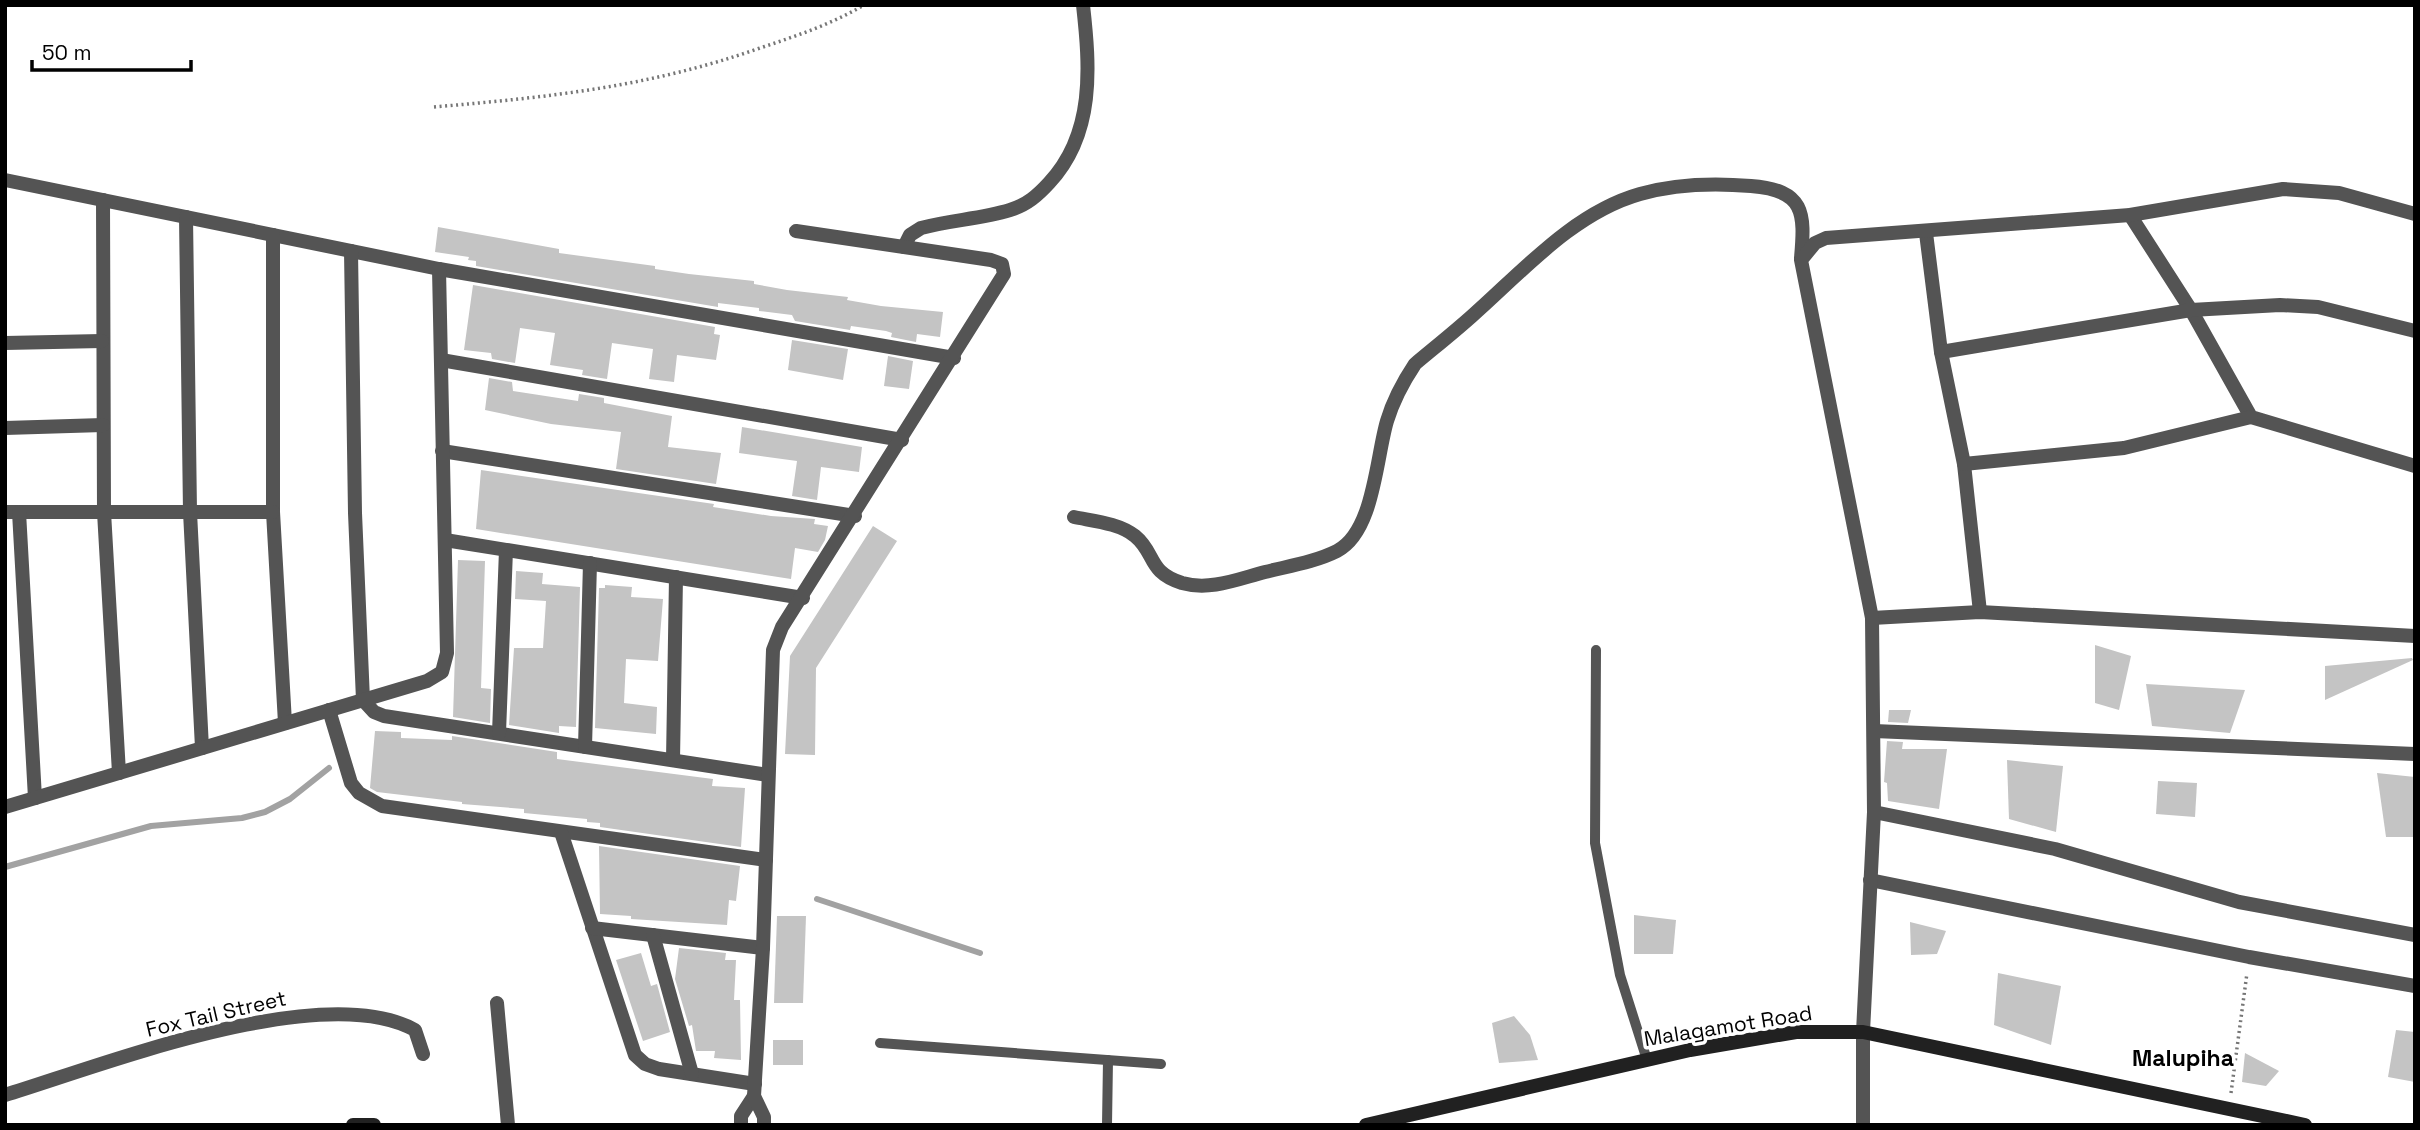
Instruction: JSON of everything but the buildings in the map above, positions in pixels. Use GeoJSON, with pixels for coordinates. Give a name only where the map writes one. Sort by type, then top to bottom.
{"type":"FeatureCollection","features":[{"type":"Feature","properties":{"kind":"street"},"geometry":{"type":"LineString","coordinates":[[904,247],[910,235],[921,228],[1012,210],[1035,198],[1058,174],[1083,125],[1088,51],[1083,5]]}},
{"type":"Feature","properties":{"kind":"street"},"geometry":{"type":"LineString","coordinates":[[5,180],[439,269],[954,358]]}},
{"type":"Feature","properties":{"kind":"street"},"geometry":{"type":"LineString","coordinates":[[1074,517],[1117,527],[1134,535],[1158,570],[1184,583],[1201,586],[1220,584],[1338,551],[1354,538],[1363,522],[1387,419],[1401,384],[1415,364],[1524,267],[1605,208],[1639,194],[1681,187],[1725,184],[1783,192],[1795,202],[1804,220],[1801,260],[1872,618],[1874,812],[1863,1032],[1863,1125]]}},
{"type":"Feature","properties":{"kind":"street"},"geometry":{"type":"LineString","coordinates":[[1801,260],[1815,243],[1826,238],[1926,233],[2130,215],[2283,190],[2339,193],[2415,214]]}},
{"type":"Feature","properties":{"kind":"street"},"geometry":{"type":"LineString","coordinates":[[103,200],[104,512],[119,773]]}},
{"type":"Feature","properties":{"kind":"street"},"geometry":{"type":"LineString","coordinates":[[2130,215],[2191,310],[2251,417]]}},
{"type":"Feature","properties":{"kind":"street"},"geometry":{"type":"LineString","coordinates":[[186,217],[190,512],[202,748]]}},
{"type":"Feature","properties":{"kind":"street"},"geometry":{"type":"LineString","coordinates":[[741,1125],[741,1116],[754,1090],[763,948],[773,650],[782,627],[803,598],[1003,279],[1003,268],[991,260],[796,231]]}},
{"type":"Feature","properties":{"kind":"street"},"geometry":{"type":"LineString","coordinates":[[1926,233],[1941,352],[1964,464],[1980,612]]}},
{"type":"Feature","properties":{"kind":"street"},"geometry":{"type":"LineString","coordinates":[[273,235],[273,512],[285,723]]}},
{"type":"Feature","properties":{"kind":"street"},"geometry":{"type":"LineString","coordinates":[[351,251],[355,513],[363,700],[374,712],[384,716],[768,775]]}},
{"type":"Feature","properties":{"kind":"street"},"geometry":{"type":"LineString","coordinates":[[5,807],[427,681],[442,672],[447,653],[439,269]]}},
{"type":"Feature","properties":{"kind":"street"},"geometry":{"type":"LineString","coordinates":[[1941,352],[2191,310],[2280,305],[2318,307],[2415,331]]}},
{"type":"Feature","properties":{"kind":"street"},"geometry":{"type":"LineString","coordinates":[[5,343],[102,341]]}},
{"type":"Feature","properties":{"kind":"street"},"geometry":{"type":"LineString","coordinates":[[441,360],[902,440]]}},
{"type":"Feature","properties":{"kind":"street"},"geometry":{"type":"LineString","coordinates":[[1964,464],[2124,447],[2251,417],[2415,466]]}},
{"type":"Feature","properties":{"kind":"street"},"geometry":{"type":"LineString","coordinates":[[5,428],[103,425]]}},
{"type":"Feature","properties":{"kind":"street"},"geometry":{"type":"LineString","coordinates":[[442,451],[855,516]]}},
{"type":"Feature","properties":{"kind":"street"},"geometry":{"type":"LineString","coordinates":[[35,798],[12,512],[273,512]]}},
{"type":"Feature","properties":{"kind":"street"},"geometry":{"type":"LineString","coordinates":[[444,540],[803,598]]}},
{"type":"Feature","properties":{"kind":"street"},"geometry":{"type":"LineString","coordinates":[[499,733],[506,550]]}},
{"type":"Feature","properties":{"kind":"street"},"geometry":{"type":"LineString","coordinates":[[584,747],[590,563]]}},
{"type":"Feature","properties":{"kind":"street"},"geometry":{"type":"LineString","coordinates":[[673,760],[676,578]]}},
{"type":"Feature","properties":{"kind":"street"},"geometry":{"type":"LineString","coordinates":[[1872,618],[1980,612],[2415,636]]}},
{"type":"Feature","properties":{"kind":"street"},"geometry":{"type":"LineString","coordinates":[[329,710],[351,783],[368,799],[397,810],[766,860]]}},
{"type":"Feature","properties":{"kind":"street"},"geometry":{"type":"LineString","coordinates":[[1874,731],[2415,754]]}},
{"type":"Feature","properties":{"kind":"street"},"geometry":{"type":"LineString","coordinates":[[1874,812],[2055,849],[2239,902],[2415,935]]}},
{"type":"Feature","properties":{"kind":"street"},"geometry":{"type":"LineString","coordinates":[[561,832],[635,1055],[645,1064],[659,1069],[692,1074],[754,1090]]}},
{"type":"Feature","properties":{"kind":"street"},"geometry":{"type":"LineString","coordinates":[[1870,880],[2249,957],[2415,986]]}},
{"type":"Feature","properties":{"kind":"street"},"geometry":{"type":"LineString","coordinates":[[592,928],[763,948]]}},
{"type":"Feature","properties":{"kind":"street"},"geometry":{"type":"LineString","coordinates":[[653,935],[692,1074]]}},
{"type":"Feature","properties":{"kind":"street"},"geometry":{"type":"LineString","coordinates":[[497,1003],[508,1125]]}},
{"type":"Feature","properties":{"kind":"street","name":"Fox Tail Street"},"geometry":{"type":"LineString","coordinates":[[5,1095],[203,1035],[290,1017],[333,1014],[374,1016],[401,1022],[415,1030],[423,1054]]}},
{"type":"Feature","properties":{"kind":"street","name":"Malagamot Road"},"geometry":{"type":"LineString","coordinates":[[1366,1125],[1647,1060],[1797,1032],[1863,1032],[2305,1125]]}},
{"type":"Feature","properties":{"kind":"street"},"geometry":{"type":"LineString","coordinates":[[754,1090],[764,1117],[764,1125]]}},
{"type":"Feature","properties":{"kind":"street"},"geometry":{"type":"LineString","coordinates":[[353,1125],[374,1125]]}},
{"type":"Feature","properties":{"kind":"lane"},"geometry":{"type":"LineString","coordinates":[[1596,650],[1595,843],[1620,975],[1647,1060]]}},
{"type":"Feature","properties":{"kind":"lane"},"geometry":{"type":"LineString","coordinates":[[880,1043],[1161,1064]]}},
{"type":"Feature","properties":{"kind":"lane"},"geometry":{"type":"LineString","coordinates":[[1107,1125],[1108,1060]]}},
{"type":"Feature","properties":{"kind":"path"},"geometry":{"type":"LineString","coordinates":[[434,107],[565,96],[688,72],[793,37],[844,17],[864,5]]}},
{"type":"Feature","properties":{"kind":"path"},"geometry":{"type":"LineString","coordinates":[[2228,1109],[2249,957]]}},
{"type":"Feature","properties":{"kind":"waterway"},"geometry":{"type":"LineString","coordinates":[[5,867],[151,826],[242,818],[265,812],[290,799],[329,768]]}},
{"type":"Feature","properties":{"kind":"waterway"},"geometry":{"type":"LineString","coordinates":[[817,899],[980,953]]}},
{"type":"Feature","properties":{"kind":"district","name":"Malupiha"},"geometry":{"type":"Point","coordinates":[2183,1058]}}]}
